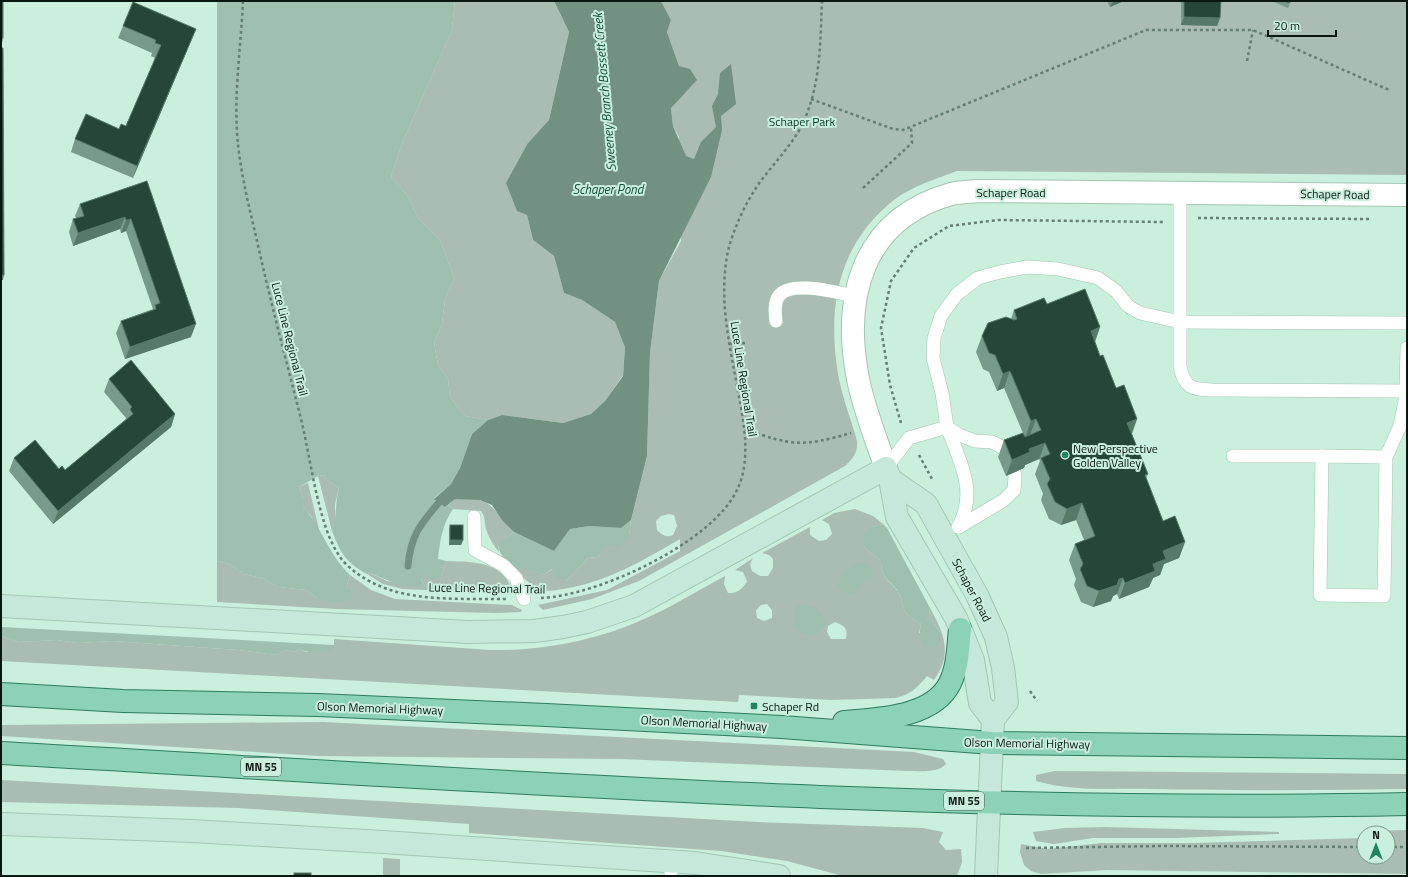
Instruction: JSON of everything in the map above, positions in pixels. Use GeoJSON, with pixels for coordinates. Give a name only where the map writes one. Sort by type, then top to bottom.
{"type":"FeatureCollection","features":[{"type":"Feature","properties":{"kind":"main road"},"geometry":{"type":"LineString","coordinates":[[782,727],[905,715],[921,708],[933,701],[950,684],[956,664],[960,629]]}},
{"type":"Feature","properties":{"kind":"main road","name":"Olson Memorial Highway"},"geometry":{"type":"LineString","coordinates":[[1,694],[123,701],[325,706],[782,727],[992,743],[1407,748]]}},
{"type":"Feature","properties":{"kind":"main road","name":"MN 55"},"geometry":{"type":"LineString","coordinates":[[1,753],[772,796],[1162,805],[1407,804]]}},
{"type":"Feature","properties":{"kind":"street","name":"Schaper Road"},"geometry":{"type":"LineString","coordinates":[[888,474],[926,504],[953,535],[987,614],[998,644],[1003,668],[1007,702],[993,720],[980,702],[974,660],[952,612],[897,517],[888,474],[858,379],[853,316],[855,296],[859,279],[867,259],[885,234],[908,214],[922,206],[952,194],[978,191],[1407,195]]}},
{"type":"Feature","properties":{"kind":"street"},"geometry":{"type":"LineString","coordinates":[[1,606],[468,632],[513,632],[541,630],[587,622],[634,606],[888,474]]}},
{"type":"Feature","properties":{"kind":"street"},"geometry":{"type":"LineString","coordinates":[[986,876],[993,720]]}},
{"type":"Feature","properties":{"kind":"street"},"geometry":{"type":"LineString","coordinates":[[1,824],[200,831],[671,869],[737,868],[779,876]]}},
{"type":"Feature","properties":{"kind":"lane"},"geometry":{"type":"LineString","coordinates":[[1180,192],[1180,367],[1186,384],[1194,389],[1407,390]]}},
{"type":"Feature","properties":{"kind":"lane"},"geometry":{"type":"LineString","coordinates":[[953,535],[965,515],[968,496],[966,475],[946,427],[942,393],[933,358],[934,338],[941,316],[957,294],[978,278],[1027,267],[1058,269],[1098,278],[1116,291],[1128,306],[1140,313],[1180,322],[1407,323]]}},
{"type":"Feature","properties":{"kind":"lane"},"geometry":{"type":"LineString","coordinates":[[776,321],[775,307],[779,296],[790,288],[807,288],[855,296]]}},
{"type":"Feature","properties":{"kind":"lane"},"geometry":{"type":"LineString","coordinates":[[1322,456],[1320,595],[1384,596],[1386,457],[1400,426],[1404,410],[1407,390],[1407,348]]}},
{"type":"Feature","properties":{"kind":"lane"},"geometry":{"type":"LineString","coordinates":[[888,474],[909,438],[946,427],[975,441],[992,442],[1002,447],[1012,460],[1015,478],[1014,490],[1004,500],[953,535]]}},
{"type":"Feature","properties":{"kind":"lane"},"geometry":{"type":"LineString","coordinates":[[1233,456],[1386,457]]}},
{"type":"Feature","properties":{"kind":"lane"},"geometry":{"type":"LineString","coordinates":[[474,517],[475,550],[503,565],[516,578],[524,599]]}},
{"type":"Feature","properties":{"kind":"path","name":"Luce Line Regional Trail"},"geometry":{"type":"LineString","coordinates":[[243,1],[238,108],[238,142],[244,180],[262,265],[300,412],[321,512],[334,549],[347,566],[360,576],[393,592],[440,597],[524,599],[547,598],[576,592],[624,576],[691,539],[710,525],[725,509],[737,490],[746,455],[745,429],[724,300],[725,272],[729,249],[746,204],[759,183],[796,134],[811,99],[816,83],[820,51],[822,1]]}},
{"type":"Feature","properties":{"kind":"path"},"geometry":{"type":"LineString","coordinates":[[811,99],[893,129],[903,130],[1146,30],[1253,30],[1389,90]]}},
{"type":"Feature","properties":{"kind":"path"},"geometry":{"type":"LineString","coordinates":[[1247,61],[1253,30]]}},
{"type":"Feature","properties":{"kind":"path"},"geometry":{"type":"LineString","coordinates":[[863,188],[912,143],[911,127]]}},
{"type":"Feature","properties":{"kind":"path"},"geometry":{"type":"LineString","coordinates":[[900,420],[890,385],[880,328],[892,281],[914,248],[949,226],[998,220],[1160,223],[1202,218],[1378,219]]}},
{"type":"Feature","properties":{"kind":"path"},"geometry":{"type":"LineString","coordinates":[[730,344],[746,343]]}},
{"type":"Feature","properties":{"kind":"path"},"geometry":{"type":"LineString","coordinates":[[745,429],[791,444],[829,440],[872,426]]}},
{"type":"Feature","properties":{"kind":"path"},"geometry":{"type":"LineString","coordinates":[[1026,848],[1161,846],[1356,847]]}},
{"type":"Feature","properties":{"kind":"path"},"geometry":{"type":"LineString","coordinates":[[1396,847],[1407,847]]}},
{"type":"Feature","properties":{"kind":"green space"},"geometry":{"type":"Polygon","coordinates":[[[455,1],[554,1],[569,32],[549,120],[528,143],[527,215],[533,240],[554,256],[564,293],[582,300],[615,322],[625,346],[623,375],[605,401],[591,414],[563,423],[502,415],[488,420],[465,416],[450,397],[448,379],[438,365],[434,343],[442,324],[445,299],[454,278],[440,240],[417,217],[410,199],[391,177],[403,141],[452,30],[455,1]]]}},
{"type":"Feature","properties":{"kind":"green space","name":"Schaper Park"},"geometry":{"type":"Polygon","coordinates":[[[661,1],[1407,1],[1407,175],[957,171],[924,183],[908,191],[894,200],[875,217],[860,236],[849,257],[841,278],[836,301],[834,325],[835,349],[838,374],[844,400],[857,441],[856,452],[845,466],[639,581],[592,599],[543,610],[538,605],[607,590],[680,551],[680,539],[624,570],[579,586],[552,591],[544,591],[534,586],[514,567],[534,569],[543,575],[553,569],[566,581],[588,558],[598,557],[608,544],[629,536],[631,520],[647,456],[650,353],[659,281],[681,241],[679,137],[673,126],[671,108],[679,66],[667,32],[671,20],[661,1]],[[669,514],[661,516],[656,521],[657,530],[662,535],[673,535],[677,526],[674,515],[669,514]]]}},
{"type":"Feature","properties":{"kind":"green space"},"geometry":{"type":"Polygon","coordinates":[[[324,475],[327,480],[339,488],[335,504],[335,522],[332,531],[318,476],[324,475]]]}},
{"type":"Feature","properties":{"kind":"green space"},"geometry":{"type":"Polygon","coordinates":[[[308,483],[320,534],[311,516],[303,507],[303,498],[299,487],[308,483]]]}},
{"type":"Feature","properties":{"kind":"green space"},"geometry":{"type":"Polygon","coordinates":[[[455,499],[474,499],[485,502],[494,509],[514,532],[498,544],[499,552],[488,535],[484,515],[481,511],[453,509],[448,505],[455,499]]]}},
{"type":"Feature","properties":{"kind":"green space"},"geometry":{"type":"Polygon","coordinates":[[[855,509],[873,516],[883,524],[871,527],[864,547],[881,561],[883,573],[900,595],[906,613],[921,624],[919,633],[940,632],[929,617],[930,608],[939,626],[945,652],[940,670],[934,680],[927,676],[914,690],[896,698],[831,700],[739,695],[738,702],[1,661],[1,636],[18,642],[57,640],[78,643],[113,641],[238,650],[276,655],[285,650],[295,652],[299,649],[306,652],[334,649],[334,639],[490,650],[524,649],[576,642],[609,633],[638,622],[725,576],[724,584],[728,593],[737,591],[742,588],[747,581],[743,572],[735,570],[753,558],[750,564],[752,571],[760,576],[768,576],[773,568],[773,559],[769,555],[762,553],[810,527],[810,535],[819,541],[826,540],[832,534],[829,524],[822,520],[834,513],[855,509]],[[767,604],[761,605],[756,610],[757,618],[764,621],[772,618],[772,610],[767,604]],[[835,622],[828,626],[827,632],[831,639],[846,639],[847,632],[845,628],[835,622]]]}},
{"type":"Feature","properties":{"kind":"green space"},"geometry":{"type":"Polygon","coordinates":[[[217,561],[230,564],[244,574],[262,578],[278,587],[306,590],[318,599],[346,588],[350,575],[371,590],[395,599],[512,605],[522,610],[521,612],[495,613],[336,609],[217,602],[217,561]]]}},
{"type":"Feature","properties":{"kind":"green space"},"geometry":{"type":"Polygon","coordinates":[[[446,561],[471,562],[487,565],[501,573],[508,581],[511,592],[499,593],[402,589],[383,584],[367,574],[370,573],[387,581],[425,587],[421,579],[426,572],[441,576],[446,561]]]}},
{"type":"Feature","properties":{"kind":"green space"},"geometry":{"type":"Polygon","coordinates":[[[323,722],[914,752],[943,759],[946,764],[939,769],[918,771],[621,759],[319,756],[1,736],[1,725],[323,722]]]}},
{"type":"Feature","properties":{"kind":"green space"},"geometry":{"type":"Polygon","coordinates":[[[1055,771],[1407,774],[1407,789],[1093,789],[1064,787],[1036,781],[1036,775],[1055,771]]]}},
{"type":"Feature","properties":{"kind":"green space"},"geometry":{"type":"Polygon","coordinates":[[[1,780],[758,822],[923,828],[943,832],[939,842],[946,850],[961,849],[962,862],[957,876],[843,876],[787,861],[721,851],[469,833],[469,824],[238,808],[1,802],[1,780]]]}},
{"type":"Feature","properties":{"kind":"green space"},"geometry":{"type":"Polygon","coordinates":[[[1105,827],[1279,832],[1279,834],[1175,838],[1093,838],[1054,844],[1036,841],[1033,832],[1065,828],[1105,827]]]}},
{"type":"Feature","properties":{"kind":"green space"},"geometry":{"type":"Polygon","coordinates":[[[1396,830],[1407,830],[1407,874],[1107,870],[1041,874],[1031,871],[1024,865],[1020,852],[1021,844],[1047,849],[1102,843],[1193,843],[1356,838],[1356,865],[1396,865],[1396,830]]]}},
{"type":"Feature","properties":{"kind":"green space"},"geometry":{"type":"Polygon","coordinates":[[[383,858],[400,859],[400,876],[383,876],[383,858]]]}},
{"type":"Feature","properties":{"kind":"shaded area"},"geometry":{"type":"Polygon","coordinates":[[[217,1],[455,1],[452,30],[403,141],[391,177],[410,199],[417,217],[440,240],[454,278],[445,299],[442,324],[434,343],[438,365],[448,379],[450,397],[465,416],[488,420],[472,434],[460,468],[451,484],[434,498],[445,507],[448,505],[453,509],[446,521],[441,539],[438,559],[446,561],[441,576],[436,579],[430,579],[426,573],[421,579],[425,587],[399,585],[370,573],[367,574],[349,561],[341,551],[332,531],[339,488],[327,480],[324,475],[318,476],[299,487],[303,498],[303,507],[316,523],[342,567],[350,575],[346,588],[351,591],[352,598],[347,601],[328,602],[318,599],[306,590],[278,587],[262,578],[244,574],[230,564],[217,561],[217,1]]]}},
{"type":"Feature","properties":{"kind":"shaded area"},"geometry":{"type":"Polygon","coordinates":[[[631,520],[629,537],[619,548],[608,545],[598,557],[588,558],[566,581],[555,576],[552,569],[543,575],[531,570],[514,567],[505,560],[501,554],[498,544],[514,532],[554,551],[570,529],[589,526],[621,528],[631,520]]]}},
{"type":"Feature","properties":{"kind":"shaded area"},"geometry":{"type":"Polygon","coordinates":[[[883,524],[887,528],[930,608],[929,617],[940,632],[940,642],[936,647],[926,647],[920,636],[921,624],[906,613],[900,595],[883,573],[881,561],[864,547],[864,535],[871,527],[883,524]]]}},
{"type":"Feature","properties":{"kind":"shaded area"},"geometry":{"type":"Polygon","coordinates":[[[859,563],[867,564],[873,571],[873,579],[863,582],[852,594],[845,593],[838,587],[841,574],[859,563]]]}},
{"type":"Feature","properties":{"kind":"shaded area"},"geometry":{"type":"Polygon","coordinates":[[[806,604],[819,611],[826,625],[819,632],[813,635],[802,633],[798,629],[796,623],[796,607],[806,604]]]}},
{"type":"Feature","properties":{"kind":"shaded area"},"geometry":{"type":"Polygon","coordinates":[[[1,627],[334,645],[334,649],[317,653],[299,649],[295,652],[285,650],[276,655],[238,650],[113,641],[78,643],[57,640],[18,642],[1,636],[1,627]]]}},
{"type":"Feature","properties":{"kind":"water","name":"Schaper Pond"},"geometry":{"type":"Polygon","coordinates":[[[554,1],[661,1],[671,20],[667,32],[679,66],[690,69],[697,80],[671,108],[673,126],[686,156],[694,159],[701,142],[716,127],[712,106],[718,94],[720,73],[731,64],[736,104],[721,116],[722,130],[711,177],[659,281],[650,353],[647,456],[631,520],[621,528],[589,526],[570,529],[554,551],[514,532],[502,520],[492,505],[480,500],[455,499],[445,507],[434,499],[451,484],[460,468],[472,434],[488,420],[502,415],[563,423],[591,414],[605,401],[623,376],[625,347],[615,322],[582,300],[564,293],[554,256],[533,240],[527,215],[517,211],[506,183],[528,143],[549,120],[569,32],[554,1]]]}},
{"type":"Feature","properties":{"kind":"building"},"geometry":{"type":"Polygon","coordinates":[[[1,1],[3,1],[3,38],[1,38],[1,1]]]}},
{"type":"Feature","properties":{"kind":"building"},"geometry":{"type":"Polygon","coordinates":[[[1184,1],[1221,1],[1220,18],[1184,17],[1184,1]]]}},
{"type":"Feature","properties":{"kind":"building"},"geometry":{"type":"Polygon","coordinates":[[[133,2],[196,29],[137,166],[75,139],[86,114],[119,129],[121,124],[126,126],[161,45],[155,43],[156,40],[123,26],[133,2]]]}},
{"type":"Feature","properties":{"kind":"building"},"geometry":{"type":"Polygon","coordinates":[[[1,48],[3,48],[4,275],[1,275],[1,48]]]}},
{"type":"Feature","properties":{"kind":"building"},"geometry":{"type":"Polygon","coordinates":[[[147,181],[196,324],[130,347],[121,321],[156,309],[155,305],[160,303],[131,219],[126,220],[125,217],[78,233],[73,219],[84,216],[80,204],[147,181]]]}},
{"type":"Feature","properties":{"kind":"building","name":"New Perspective Golden Valley"},"geometry":{"type":"Polygon","coordinates":[[[1085,289],[1100,327],[1091,331],[1100,356],[1103,355],[1116,388],[1124,385],[1137,419],[1127,423],[1148,474],[1145,475],[1163,521],[1175,516],[1185,542],[1163,551],[1166,559],[1153,564],[1155,571],[1125,583],[1123,578],[1119,579],[1117,585],[1099,591],[1087,586],[1080,569],[1083,564],[1075,544],[1095,536],[1082,503],[1067,509],[1055,502],[1047,484],[1050,479],[1041,458],[1050,454],[1045,443],[1029,449],[1030,452],[1012,460],[1004,440],[1023,433],[1025,437],[1041,430],[1036,419],[1031,421],[1010,371],[1003,374],[995,355],[989,353],[982,336],[988,323],[1006,317],[1014,320],[1017,319],[1014,310],[1044,298],[1047,304],[1085,289]]]}},
{"type":"Feature","properties":{"kind":"building"},"geometry":{"type":"Polygon","coordinates":[[[131,360],[175,414],[58,511],[14,458],[35,440],[59,469],[62,466],[65,470],[133,414],[130,409],[132,407],[109,379],[131,360]]]}},
{"type":"Feature","properties":{"kind":"building"},"geometry":{"type":"Polygon","coordinates":[[[450,525],[463,525],[463,540],[450,540],[450,525]]]}},
{"type":"Feature","properties":{"kind":"building"},"geometry":{"type":"Polygon","coordinates":[[[294,873],[311,873],[311,876],[294,876],[294,873]]]}},
{"type":"Feature","properties":{"kind":"waterway","name":"Sweeney Branch Bassett Creek"},"geometry":{"type":"LineString","coordinates":[[408,566],[415,535],[445,495]]}},
{"type":"Feature","properties":{"kind":"place","name":"New Perspective Golden Valley"},"geometry":{"type":"Point","coordinates":[1065,455]}},
{"type":"Feature","properties":{"kind":"place","name":"Schaper Rd"},"geometry":{"type":"Point","coordinates":[754,706]}}]}
